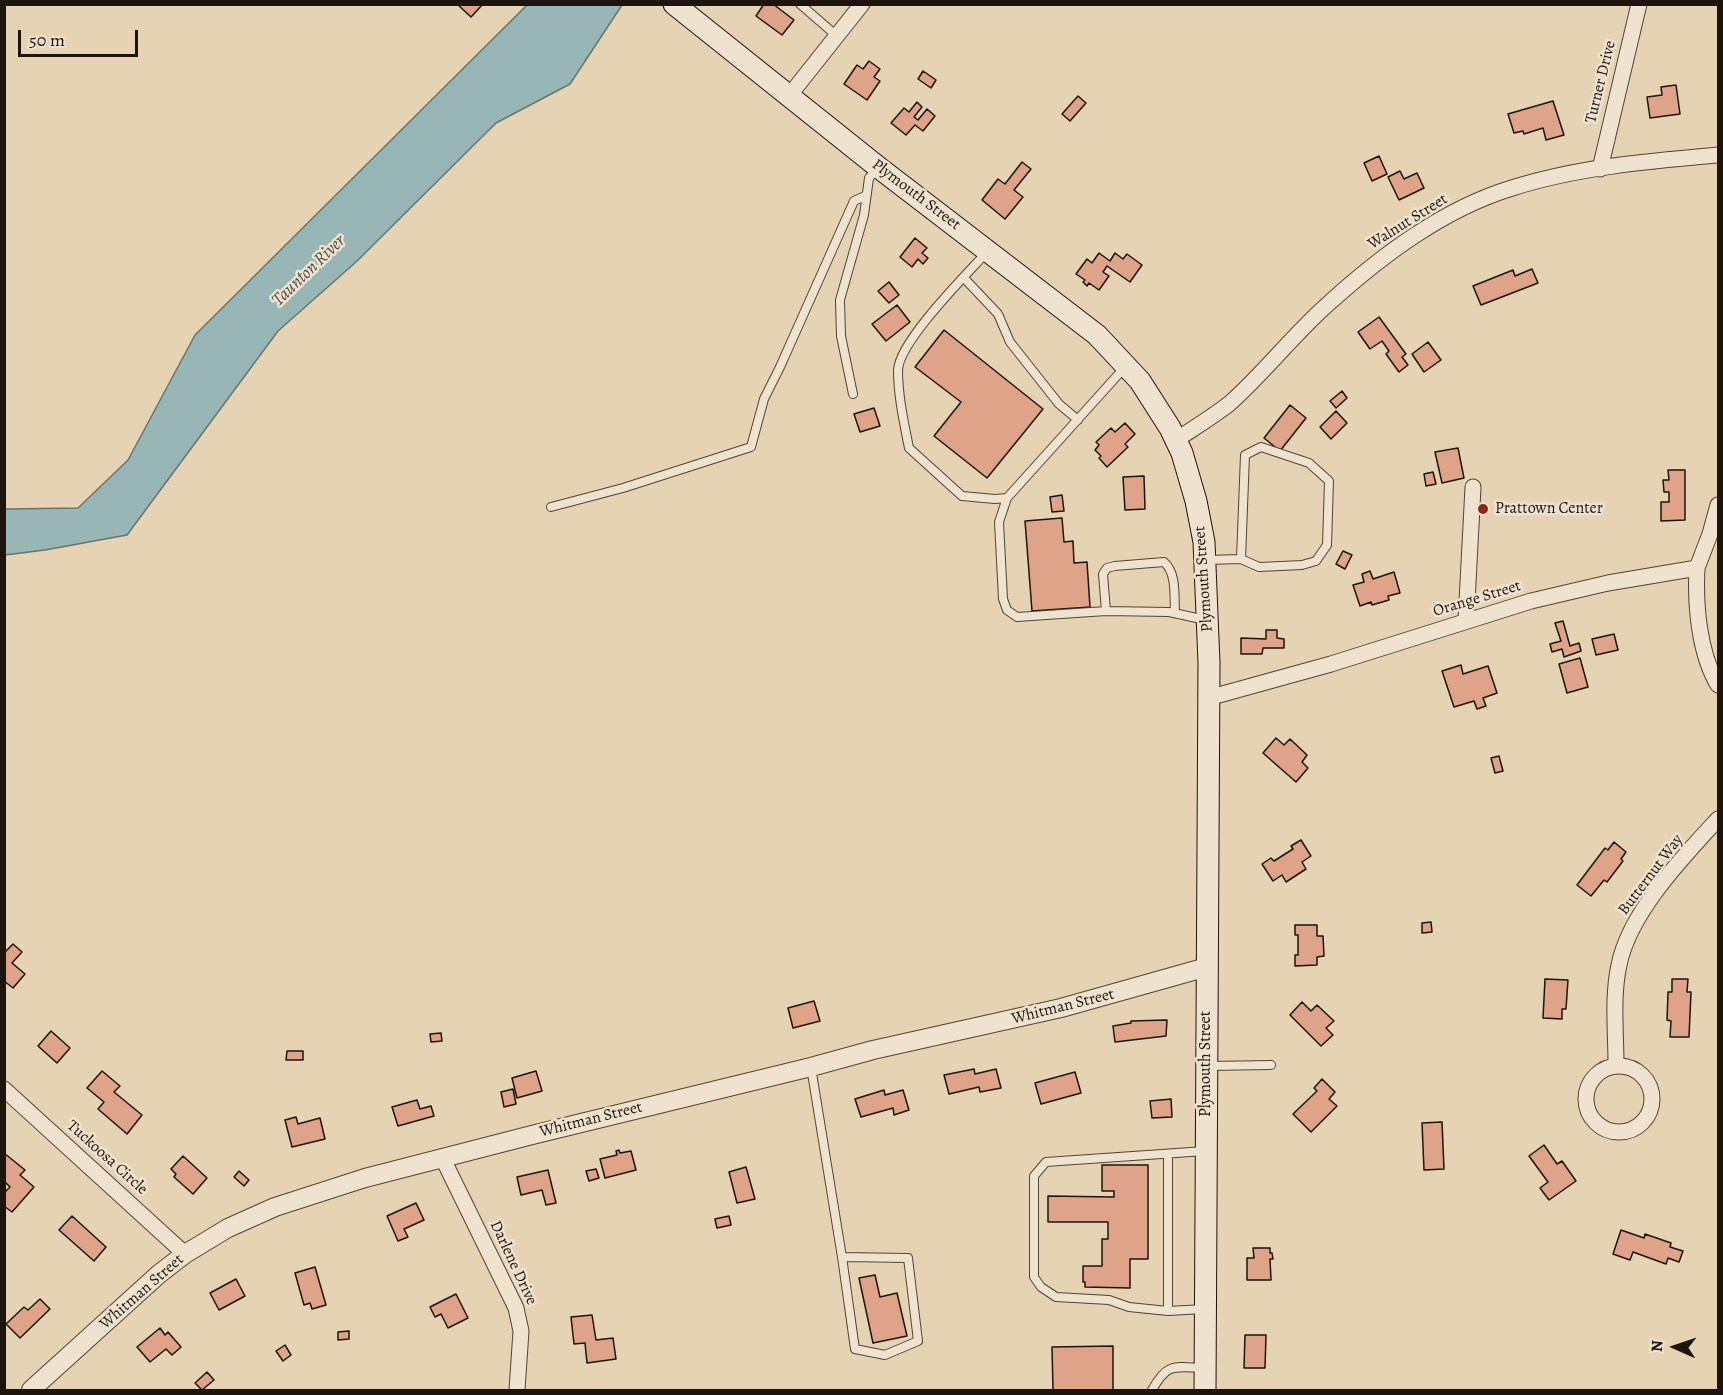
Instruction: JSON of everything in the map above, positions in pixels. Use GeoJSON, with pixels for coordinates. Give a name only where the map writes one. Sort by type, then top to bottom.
{"type":"FeatureCollection","features":[{"type":"Feature","properties":{"kind":"main road","name":"Plymouth Street"},"geometry":{"type":"LineString","coordinates":[[674,4],[878,168],[1097,335],[1127,365],[1151,396],[1176,440],[1196,501],[1204,542],[1207,620],[1205,1390]]}},
{"type":"Feature","properties":{"kind":"street"},"geometry":{"type":"LineString","coordinates":[[789,96],[862,4]]}},
{"type":"Feature","properties":{"kind":"street","name":"Turner Drive"},"geometry":{"type":"LineString","coordinates":[[1600,169],[1639,4]]}},
{"type":"Feature","properties":{"kind":"street","name":"Walnut Street"},"geometry":{"type":"LineString","coordinates":[[1176,440],[1228,404],[1326,306],[1371,267],[1416,235],[1467,207],[1510,188],[1535,181],[1600,169],[1719,155]]}},
{"type":"Feature","properties":{"kind":"street"},"geometry":{"type":"LineString","coordinates":[[1466,621],[1473,487]]}},
{"type":"Feature","properties":{"kind":"street"},"geometry":{"type":"LineString","coordinates":[[1719,505],[1697,568],[1696,589],[1701,632],[1707,658],[1719,685]]}},
{"type":"Feature","properties":{"kind":"street","name":"Orange Street"},"geometry":{"type":"LineString","coordinates":[[1208,698],[1331,664],[1564,593],[1697,568]]}},
{"type":"Feature","properties":{"kind":"street","name":"Butternut Way"},"geometry":{"type":"LineString","coordinates":[[1616,1065],[1616,984],[1619,962],[1626,941],[1641,914],[1684,856],[1719,819]]}},
{"type":"Feature","properties":{"kind":"street","name":"Whitman Street"},"geometry":{"type":"LineString","coordinates":[[31,1390],[159,1274],[185,1254],[228,1228],[275,1207],[365,1178],[613,1114],[873,1050],[1080,1004],[1206,967]]}},
{"type":"Feature","properties":{"kind":"street"},"geometry":{"type":"LineString","coordinates":[[1616,1065],[1628,1066],[1640,1072],[1649,1083],[1653,1098],[1649,1115],[1636,1128],[1627,1132],[1611,1131],[1598,1125],[1588,1111],[1586,1097],[1591,1081],[1603,1069],[1616,1065]]}},
{"type":"Feature","properties":{"kind":"street","name":"Tuckoosa Circle"},"geometry":{"type":"LineString","coordinates":[[4,1089],[185,1254]]}},
{"type":"Feature","properties":{"kind":"street","name":"Darlene Drive"},"geometry":{"type":"LineString","coordinates":[[443,1159],[516,1308],[521,1331],[517,1390]]}},
{"type":"Feature","properties":{"kind":"lane"},"geometry":{"type":"LineString","coordinates":[[800,4],[838,37]]}},
{"type":"Feature","properties":{"kind":"lane"},"geometry":{"type":"LineString","coordinates":[[853,394],[841,336],[840,300],[864,215],[869,178],[878,168]]}},
{"type":"Feature","properties":{"kind":"lane"},"geometry":{"type":"LineString","coordinates":[[550,507],[623,488],[751,447],[764,399],[854,201],[865,195]]}},
{"type":"Feature","properties":{"kind":"lane"},"geometry":{"type":"LineString","coordinates":[[988,250],[918,330],[903,353],[898,368],[909,448],[962,496],[1007,498]]}},
{"type":"Feature","properties":{"kind":"lane"},"geometry":{"type":"LineString","coordinates":[[964,278],[998,314],[1010,342],[1059,404],[1078,420]]}},
{"type":"Feature","properties":{"kind":"lane"},"geometry":{"type":"LineString","coordinates":[[1127,365],[1007,498],[999,522],[1003,599],[1007,610],[1017,617],[1106,611],[1175,613],[1207,620]]}},
{"type":"Feature","properties":{"kind":"lane"},"geometry":{"type":"LineString","coordinates":[[1205,560],[1241,560],[1259,567],[1302,566],[1316,561],[1327,545],[1329,481],[1309,463],[1261,447],[1245,455],[1241,560]]}},
{"type":"Feature","properties":{"kind":"lane"},"geometry":{"type":"LineString","coordinates":[[1106,611],[1103,574],[1107,568],[1164,562],[1170,567],[1172,575],[1175,613]]}},
{"type":"Feature","properties":{"kind":"lane"},"geometry":{"type":"LineString","coordinates":[[1206,1066],[1271,1065]]}},
{"type":"Feature","properties":{"kind":"lane"},"geometry":{"type":"LineString","coordinates":[[811,1067],[855,1349],[885,1355],[918,1341],[908,1258],[842,1257]]}},
{"type":"Feature","properties":{"kind":"lane"},"geometry":{"type":"LineString","coordinates":[[1205,1309],[1168,1311],[1129,1307],[1109,1299],[1056,1297],[1041,1287],[1034,1277],[1034,1176],[1046,1162],[1206,1151]]}},
{"type":"Feature","properties":{"kind":"lane"},"geometry":{"type":"LineString","coordinates":[[1168,1154],[1168,1311]]}},
{"type":"Feature","properties":{"kind":"lane"},"geometry":{"type":"LineString","coordinates":[[1152,1390],[1161,1374],[1173,1367],[1206,1368]]}},
{"type":"Feature","properties":{"kind":"water","name":"Taunton River"},"geometry":{"type":"Polygon","coordinates":[[[527,5],[622,5],[570,84],[496,123],[356,262],[278,331],[127,535],[5,555],[5,509],[78,508],[128,460],[195,335],[527,5]]]}},
{"type":"Feature","properties":{"kind":"building"},"geometry":{"type":"Polygon","coordinates":[[[457,4],[483,4],[471,17],[457,4]]]}},
{"type":"Feature","properties":{"kind":"building"},"geometry":{"type":"Polygon","coordinates":[[[764,4],[773,4],[794,20],[782,35],[756,16],[764,4]]]}},
{"type":"Feature","properties":{"kind":"building"},"geometry":{"type":"Polygon","coordinates":[[[869,61],[880,69],[874,77],[880,81],[867,100],[844,84],[857,65],[863,69],[869,61]]]}},
{"type":"Feature","properties":{"kind":"building"},"geometry":{"type":"Polygon","coordinates":[[[923,71],[936,80],[931,88],[918,79],[923,71]]]}},
{"type":"Feature","properties":{"kind":"building"},"geometry":{"type":"Polygon","coordinates":[[[1676,85],[1680,114],[1650,118],[1647,97],[1662,95],[1661,87],[1676,85]]]}},
{"type":"Feature","properties":{"kind":"building"},"geometry":{"type":"Polygon","coordinates":[[[1078,96],[1086,103],[1070,121],[1062,114],[1078,96]]]}},
{"type":"Feature","properties":{"kind":"building"},"geometry":{"type":"Polygon","coordinates":[[[1553,101],[1564,135],[1546,140],[1543,128],[1524,134],[1523,131],[1514,133],[1508,114],[1553,101]]]}},
{"type":"Feature","properties":{"kind":"building"},"geometry":{"type":"Polygon","coordinates":[[[917,102],[922,107],[914,117],[918,120],[927,109],[935,116],[923,131],[915,125],[906,135],[891,123],[904,108],[909,112],[917,102]]]}},
{"type":"Feature","properties":{"kind":"building"},"geometry":{"type":"Polygon","coordinates":[[[1379,156],[1387,174],[1372,181],[1364,163],[1379,156]]]}},
{"type":"Feature","properties":{"kind":"building"},"geometry":{"type":"Polygon","coordinates":[[[1022,162],[1031,169],[1014,190],[1023,197],[1005,219],[982,200],[998,179],[1005,184],[1022,162]]]}},
{"type":"Feature","properties":{"kind":"building"},"geometry":{"type":"Polygon","coordinates":[[[1400,171],[1404,179],[1417,173],[1424,188],[1399,200],[1388,177],[1400,171]]]}},
{"type":"Feature","properties":{"kind":"building"},"geometry":{"type":"Polygon","coordinates":[[[915,238],[927,248],[922,253],[928,258],[923,264],[918,259],[912,267],[900,257],[915,238]]]}},
{"type":"Feature","properties":{"kind":"building"},"geometry":{"type":"Polygon","coordinates":[[[1099,253],[1110,261],[1115,253],[1123,259],[1127,254],[1142,265],[1130,282],[1107,266],[1103,272],[1109,276],[1099,290],[1089,283],[1087,286],[1083,282],[1085,280],[1076,274],[1087,259],[1092,263],[1099,253]]]}},
{"type":"Feature","properties":{"kind":"building"},"geometry":{"type":"Polygon","coordinates":[[[1532,269],[1538,283],[1481,305],[1473,286],[1513,270],[1515,276],[1532,269]]]}},
{"type":"Feature","properties":{"kind":"building"},"geometry":{"type":"Polygon","coordinates":[[[889,282],[899,295],[889,303],[878,291],[889,282]]]}},
{"type":"Feature","properties":{"kind":"building"},"geometry":{"type":"Polygon","coordinates":[[[897,305],[910,322],[886,341],[872,324],[897,305]]]}},
{"type":"Feature","properties":{"kind":"building"},"geometry":{"type":"Polygon","coordinates":[[[1379,317],[1406,354],[1402,357],[1408,365],[1399,372],[1386,354],[1389,351],[1382,341],[1370,349],[1358,332],[1379,317]]]}},
{"type":"Feature","properties":{"kind":"building"},"geometry":{"type":"Polygon","coordinates":[[[944,330],[1043,409],[987,478],[934,436],[961,402],[915,367],[944,330]]]}},
{"type":"Feature","properties":{"kind":"building"},"geometry":{"type":"Polygon","coordinates":[[[1428,342],[1441,360],[1424,372],[1412,354],[1428,342]]]}},
{"type":"Feature","properties":{"kind":"building"},"geometry":{"type":"Polygon","coordinates":[[[1342,391],[1347,398],[1336,408],[1330,401],[1342,391]]]}},
{"type":"Feature","properties":{"kind":"building"},"geometry":{"type":"Polygon","coordinates":[[[1290,405],[1306,418],[1280,451],[1264,438],[1290,405]]]}},
{"type":"Feature","properties":{"kind":"building"},"geometry":{"type":"Polygon","coordinates":[[[874,408],[880,426],[860,432],[854,414],[874,408]]]}},
{"type":"Feature","properties":{"kind":"building"},"geometry":{"type":"Polygon","coordinates":[[[1336,411],[1347,423],[1331,439],[1320,427],[1336,411]]]}},
{"type":"Feature","properties":{"kind":"building"},"geometry":{"type":"Polygon","coordinates":[[[1125,423],[1135,434],[1125,444],[1128,447],[1107,467],[1095,450],[1099,445],[1096,442],[1111,428],[1115,432],[1125,423]]]}},
{"type":"Feature","properties":{"kind":"building"},"geometry":{"type":"Polygon","coordinates":[[[1458,448],[1464,478],[1442,483],[1435,452],[1458,448]]]}},
{"type":"Feature","properties":{"kind":"building"},"geometry":{"type":"Polygon","coordinates":[[[1668,470],[1685,470],[1685,520],[1661,521],[1661,502],[1669,502],[1669,492],[1664,492],[1663,480],[1669,480],[1668,470]]]}},
{"type":"Feature","properties":{"kind":"building"},"geometry":{"type":"Polygon","coordinates":[[[1433,472],[1436,484],[1426,486],[1424,474],[1433,472]]]}},
{"type":"Feature","properties":{"kind":"building"},"geometry":{"type":"Polygon","coordinates":[[[1144,476],[1145,509],[1125,510],[1123,477],[1144,476]]]}},
{"type":"Feature","properties":{"kind":"building"},"geometry":{"type":"Polygon","coordinates":[[[1062,495],[1064,511],[1052,512],[1050,497],[1062,495]]]}},
{"type":"Feature","properties":{"kind":"building"},"geometry":{"type":"Polygon","coordinates":[[[1062,518],[1064,542],[1073,541],[1074,563],[1087,562],[1090,607],[1032,611],[1025,521],[1062,518]]]}},
{"type":"Feature","properties":{"kind":"building"},"geometry":{"type":"Polygon","coordinates":[[[1343,551],[1352,555],[1345,569],[1336,564],[1343,551]]]}},
{"type":"Feature","properties":{"kind":"building"},"geometry":{"type":"Polygon","coordinates":[[[1370,571],[1373,579],[1394,572],[1400,593],[1388,596],[1389,600],[1360,606],[1353,585],[1364,582],[1362,574],[1370,571]]]}},
{"type":"Feature","properties":{"kind":"building"},"geometry":{"type":"Polygon","coordinates":[[[1563,621],[1570,646],[1579,643],[1581,651],[1564,657],[1562,649],[1552,652],[1550,644],[1561,641],[1555,623],[1563,621]]]}},
{"type":"Feature","properties":{"kind":"building"},"geometry":{"type":"Polygon","coordinates":[[[1266,630],[1277,630],[1277,638],[1284,639],[1284,648],[1263,648],[1262,654],[1241,654],[1241,638],[1266,639],[1266,630]]]}},
{"type":"Feature","properties":{"kind":"building"},"geometry":{"type":"Polygon","coordinates":[[[1614,634],[1618,650],[1596,655],[1592,639],[1614,634]]]}},
{"type":"Feature","properties":{"kind":"building"},"geometry":{"type":"Polygon","coordinates":[[[1580,658],[1588,687],[1567,693],[1559,664],[1580,658]]]}},
{"type":"Feature","properties":{"kind":"building"},"geometry":{"type":"Polygon","coordinates":[[[1461,665],[1463,674],[1488,666],[1497,693],[1483,698],[1486,706],[1477,709],[1474,701],[1454,707],[1442,671],[1461,665]]]}},
{"type":"Feature","properties":{"kind":"building"},"geometry":{"type":"Polygon","coordinates":[[[1276,738],[1284,745],[1290,739],[1307,755],[1302,762],[1308,768],[1296,782],[1263,753],[1276,738]]]}},
{"type":"Feature","properties":{"kind":"building"},"geometry":{"type":"Polygon","coordinates":[[[1499,756],[1503,771],[1495,773],[1491,758],[1499,756]]]}},
{"type":"Feature","properties":{"kind":"building"},"geometry":{"type":"Polygon","coordinates":[[[1301,840],[1311,856],[1302,862],[1306,869],[1286,882],[1282,875],[1273,881],[1262,864],[1271,858],[1274,861],[1293,849],[1291,846],[1301,840]]]}},
{"type":"Feature","properties":{"kind":"building"},"geometry":{"type":"Polygon","coordinates":[[[1614,842],[1626,852],[1621,859],[1623,861],[1607,882],[1604,880],[1591,896],[1577,885],[1605,848],[1608,850],[1614,842]]]}},
{"type":"Feature","properties":{"kind":"building"},"geometry":{"type":"Polygon","coordinates":[[[1431,922],[1432,932],[1422,933],[1422,923],[1431,922]]]}},
{"type":"Feature","properties":{"kind":"building"},"geometry":{"type":"Polygon","coordinates":[[[1295,925],[1317,925],[1317,936],[1323,936],[1324,956],[1317,957],[1317,965],[1295,966],[1295,955],[1298,955],[1298,935],[1295,935],[1295,925]]]}},
{"type":"Feature","properties":{"kind":"building"},"geometry":{"type":"Polygon","coordinates":[[[13,944],[22,952],[12,963],[25,974],[13,988],[4,981],[4,953],[13,944]]]}},
{"type":"Feature","properties":{"kind":"building"},"geometry":{"type":"Polygon","coordinates":[[[1545,979],[1568,980],[1566,1009],[1562,1009],[1562,1019],[1543,1018],[1545,979]]]}},
{"type":"Feature","properties":{"kind":"building"},"geometry":{"type":"Polygon","coordinates":[[[1672,979],[1688,979],[1687,992],[1691,992],[1689,1037],[1670,1037],[1671,1021],[1667,1020],[1668,992],[1672,992],[1672,979]]]}},
{"type":"Feature","properties":{"kind":"building"},"geometry":{"type":"Polygon","coordinates":[[[814,1001],[820,1021],[793,1028],[788,1008],[814,1001]]]}},
{"type":"Feature","properties":{"kind":"building"},"geometry":{"type":"Polygon","coordinates":[[[1302,1002],[1311,1011],[1317,1005],[1334,1021],[1326,1028],[1333,1035],[1321,1046],[1290,1015],[1302,1002]]]}},
{"type":"Feature","properties":{"kind":"building"},"geometry":{"type":"Polygon","coordinates":[[[1167,1020],[1166,1036],[1115,1042],[1113,1026],[1131,1023],[1131,1021],[1167,1020]]]}},
{"type":"Feature","properties":{"kind":"building"},"geometry":{"type":"Polygon","coordinates":[[[51,1031],[70,1048],[57,1063],[38,1046],[51,1031]]]}},
{"type":"Feature","properties":{"kind":"building"},"geometry":{"type":"Polygon","coordinates":[[[441,1033],[442,1041],[431,1042],[430,1034],[441,1033]]]}},
{"type":"Feature","properties":{"kind":"building"},"geometry":{"type":"Polygon","coordinates":[[[287,1051],[303,1051],[303,1060],[286,1060],[287,1051]]]}},
{"type":"Feature","properties":{"kind":"building"},"geometry":{"type":"Polygon","coordinates":[[[974,1069],[975,1074],[996,1069],[1001,1088],[980,1092],[979,1087],[949,1094],[944,1075],[974,1069]]]}},
{"type":"Feature","properties":{"kind":"building"},"geometry":{"type":"Polygon","coordinates":[[[102,1071],[120,1086],[114,1092],[142,1115],[127,1134],[98,1109],[104,1102],[87,1088],[102,1071]]]}},
{"type":"Feature","properties":{"kind":"building"},"geometry":{"type":"Polygon","coordinates":[[[536,1071],[542,1091],[517,1098],[512,1078],[536,1071]]]}},
{"type":"Feature","properties":{"kind":"building"},"geometry":{"type":"Polygon","coordinates":[[[1075,1072],[1081,1093],[1041,1104],[1035,1083],[1075,1072]]]}},
{"type":"Feature","properties":{"kind":"building"},"geometry":{"type":"Polygon","coordinates":[[[1322,1079],[1335,1092],[1329,1099],[1337,1106],[1311,1132],[1293,1114],[1317,1091],[1314,1088],[1322,1079]]]}},
{"type":"Feature","properties":{"kind":"building"},"geometry":{"type":"Polygon","coordinates":[[[513,1089],[516,1104],[504,1107],[501,1092],[513,1089]]]}},
{"type":"Feature","properties":{"kind":"building"},"geometry":{"type":"Polygon","coordinates":[[[884,1090],[885,1095],[903,1090],[909,1110],[894,1115],[893,1108],[861,1117],[855,1099],[884,1090]]]}},
{"type":"Feature","properties":{"kind":"building"},"geometry":{"type":"Polygon","coordinates":[[[1171,1099],[1172,1117],[1152,1118],[1150,1101],[1171,1099]]]}},
{"type":"Feature","properties":{"kind":"building"},"geometry":{"type":"Polygon","coordinates":[[[417,1100],[420,1109],[431,1106],[434,1116],[398,1126],[392,1107],[417,1100]]]}},
{"type":"Feature","properties":{"kind":"building"},"geometry":{"type":"Polygon","coordinates":[[[296,1117],[298,1124],[320,1118],[325,1139],[292,1147],[285,1120],[296,1117]]]}},
{"type":"Feature","properties":{"kind":"building"},"geometry":{"type":"Polygon","coordinates":[[[1442,1122],[1444,1169],[1424,1170],[1422,1123],[1442,1122]]]}},
{"type":"Feature","properties":{"kind":"building"},"geometry":{"type":"Polygon","coordinates":[[[1544,1145],[1557,1164],[1562,1161],[1576,1181],[1549,1200],[1540,1188],[1548,1182],[1529,1156],[1544,1145]]]}},
{"type":"Feature","properties":{"kind":"building"},"geometry":{"type":"Polygon","coordinates":[[[619,1150],[620,1153],[631,1151],[636,1170],[605,1178],[600,1159],[617,1155],[616,1151],[619,1150]]]}},
{"type":"Feature","properties":{"kind":"building"},"geometry":{"type":"Polygon","coordinates":[[[4,1153],[25,1170],[20,1175],[34,1187],[12,1212],[4,1206],[4,1193],[10,1187],[4,1181],[4,1153]]]}},
{"type":"Feature","properties":{"kind":"building"},"geometry":{"type":"Polygon","coordinates":[[[183,1156],[207,1178],[193,1194],[174,1177],[176,1174],[171,1169],[183,1156]]]}},
{"type":"Feature","properties":{"kind":"building"},"geometry":{"type":"Polygon","coordinates":[[[1102,1165],[1148,1165],[1148,1259],[1130,1259],[1130,1288],[1085,1287],[1085,1282],[1083,1282],[1083,1266],[1102,1266],[1102,1239],[1108,1239],[1108,1222],[1048,1222],[1048,1196],[1114,1197],[1114,1191],[1102,1191],[1102,1165]]]}},
{"type":"Feature","properties":{"kind":"building"},"geometry":{"type":"Polygon","coordinates":[[[746,1167],[755,1199],[737,1203],[729,1172],[746,1167]]]}},
{"type":"Feature","properties":{"kind":"building"},"geometry":{"type":"Polygon","coordinates":[[[596,1169],[599,1178],[589,1181],[586,1171],[596,1169]]]}},
{"type":"Feature","properties":{"kind":"building"},"geometry":{"type":"Polygon","coordinates":[[[548,1170],[556,1203],[546,1205],[542,1190],[521,1195],[517,1177],[548,1170]]]}},
{"type":"Feature","properties":{"kind":"building"},"geometry":{"type":"Polygon","coordinates":[[[239,1171],[249,1180],[244,1186],[234,1177],[239,1171]]]}},
{"type":"Feature","properties":{"kind":"building"},"geometry":{"type":"Polygon","coordinates":[[[416,1203],[424,1220],[404,1229],[408,1237],[398,1241],[387,1216],[416,1203]]]}},
{"type":"Feature","properties":{"kind":"building"},"geometry":{"type":"Polygon","coordinates":[[[72,1216],[106,1247],[94,1261],[59,1230],[72,1216]]]}},
{"type":"Feature","properties":{"kind":"building"},"geometry":{"type":"Polygon","coordinates":[[[729,1216],[731,1225],[717,1228],[715,1219],[729,1216]]]}},
{"type":"Feature","properties":{"kind":"building"},"geometry":{"type":"Polygon","coordinates":[[[1621,1230],[1644,1238],[1645,1234],[1671,1243],[1670,1247],[1683,1251],[1679,1262],[1668,1258],[1666,1264],[1633,1252],[1630,1260],[1613,1254],[1621,1230]]]}},
{"type":"Feature","properties":{"kind":"building"},"geometry":{"type":"Polygon","coordinates":[[[1253,1248],[1270,1248],[1273,1259],[1270,1259],[1271,1280],[1247,1280],[1247,1258],[1254,1258],[1253,1248]]]}},
{"type":"Feature","properties":{"kind":"building"},"geometry":{"type":"Polygon","coordinates":[[[315,1267],[326,1305],[312,1309],[310,1303],[304,1305],[295,1273],[315,1267]]]}},
{"type":"Feature","properties":{"kind":"building"},"geometry":{"type":"Polygon","coordinates":[[[875,1275],[880,1297],[897,1293],[907,1336],[873,1343],[859,1278],[875,1275]]]}},
{"type":"Feature","properties":{"kind":"building"},"geometry":{"type":"Polygon","coordinates":[[[236,1279],[245,1296],[219,1310],[210,1293],[236,1279]]]}},
{"type":"Feature","properties":{"kind":"building"},"geometry":{"type":"Polygon","coordinates":[[[456,1294],[468,1318],[448,1328],[441,1314],[435,1317],[430,1307],[456,1294]]]}},
{"type":"Feature","properties":{"kind":"building"},"geometry":{"type":"Polygon","coordinates":[[[40,1299],[50,1309],[20,1338],[6,1324],[24,1307],[28,1310],[40,1299]]]}},
{"type":"Feature","properties":{"kind":"building"},"geometry":{"type":"Polygon","coordinates":[[[592,1315],[596,1340],[613,1338],[616,1359],[587,1363],[585,1343],[574,1344],[571,1317],[592,1315]]]}},
{"type":"Feature","properties":{"kind":"building"},"geometry":{"type":"Polygon","coordinates":[[[160,1328],[165,1335],[168,1332],[181,1347],[172,1355],[166,1349],[150,1362],[137,1347],[160,1328]]]}},
{"type":"Feature","properties":{"kind":"building"},"geometry":{"type":"Polygon","coordinates":[[[349,1331],[349,1339],[338,1340],[338,1332],[349,1331]]]}},
{"type":"Feature","properties":{"kind":"building"},"geometry":{"type":"Polygon","coordinates":[[[1245,1335],[1266,1335],[1265,1368],[1244,1368],[1245,1335]]]}},
{"type":"Feature","properties":{"kind":"building"},"geometry":{"type":"Polygon","coordinates":[[[285,1345],[291,1355],[283,1361],[276,1351],[285,1345]]]}},
{"type":"Feature","properties":{"kind":"building"},"geometry":{"type":"Polygon","coordinates":[[[1113,1346],[1113,1390],[1053,1390],[1052,1347],[1113,1346]]]}},
{"type":"Feature","properties":{"kind":"building"},"geometry":{"type":"Polygon","coordinates":[[[207,1372],[214,1380],[202,1390],[195,1383],[207,1372]]]}},
{"type":"Feature","properties":{"kind":"place","name":"Prattown Center"},"geometry":{"type":"Point","coordinates":[1483,509]}}]}
